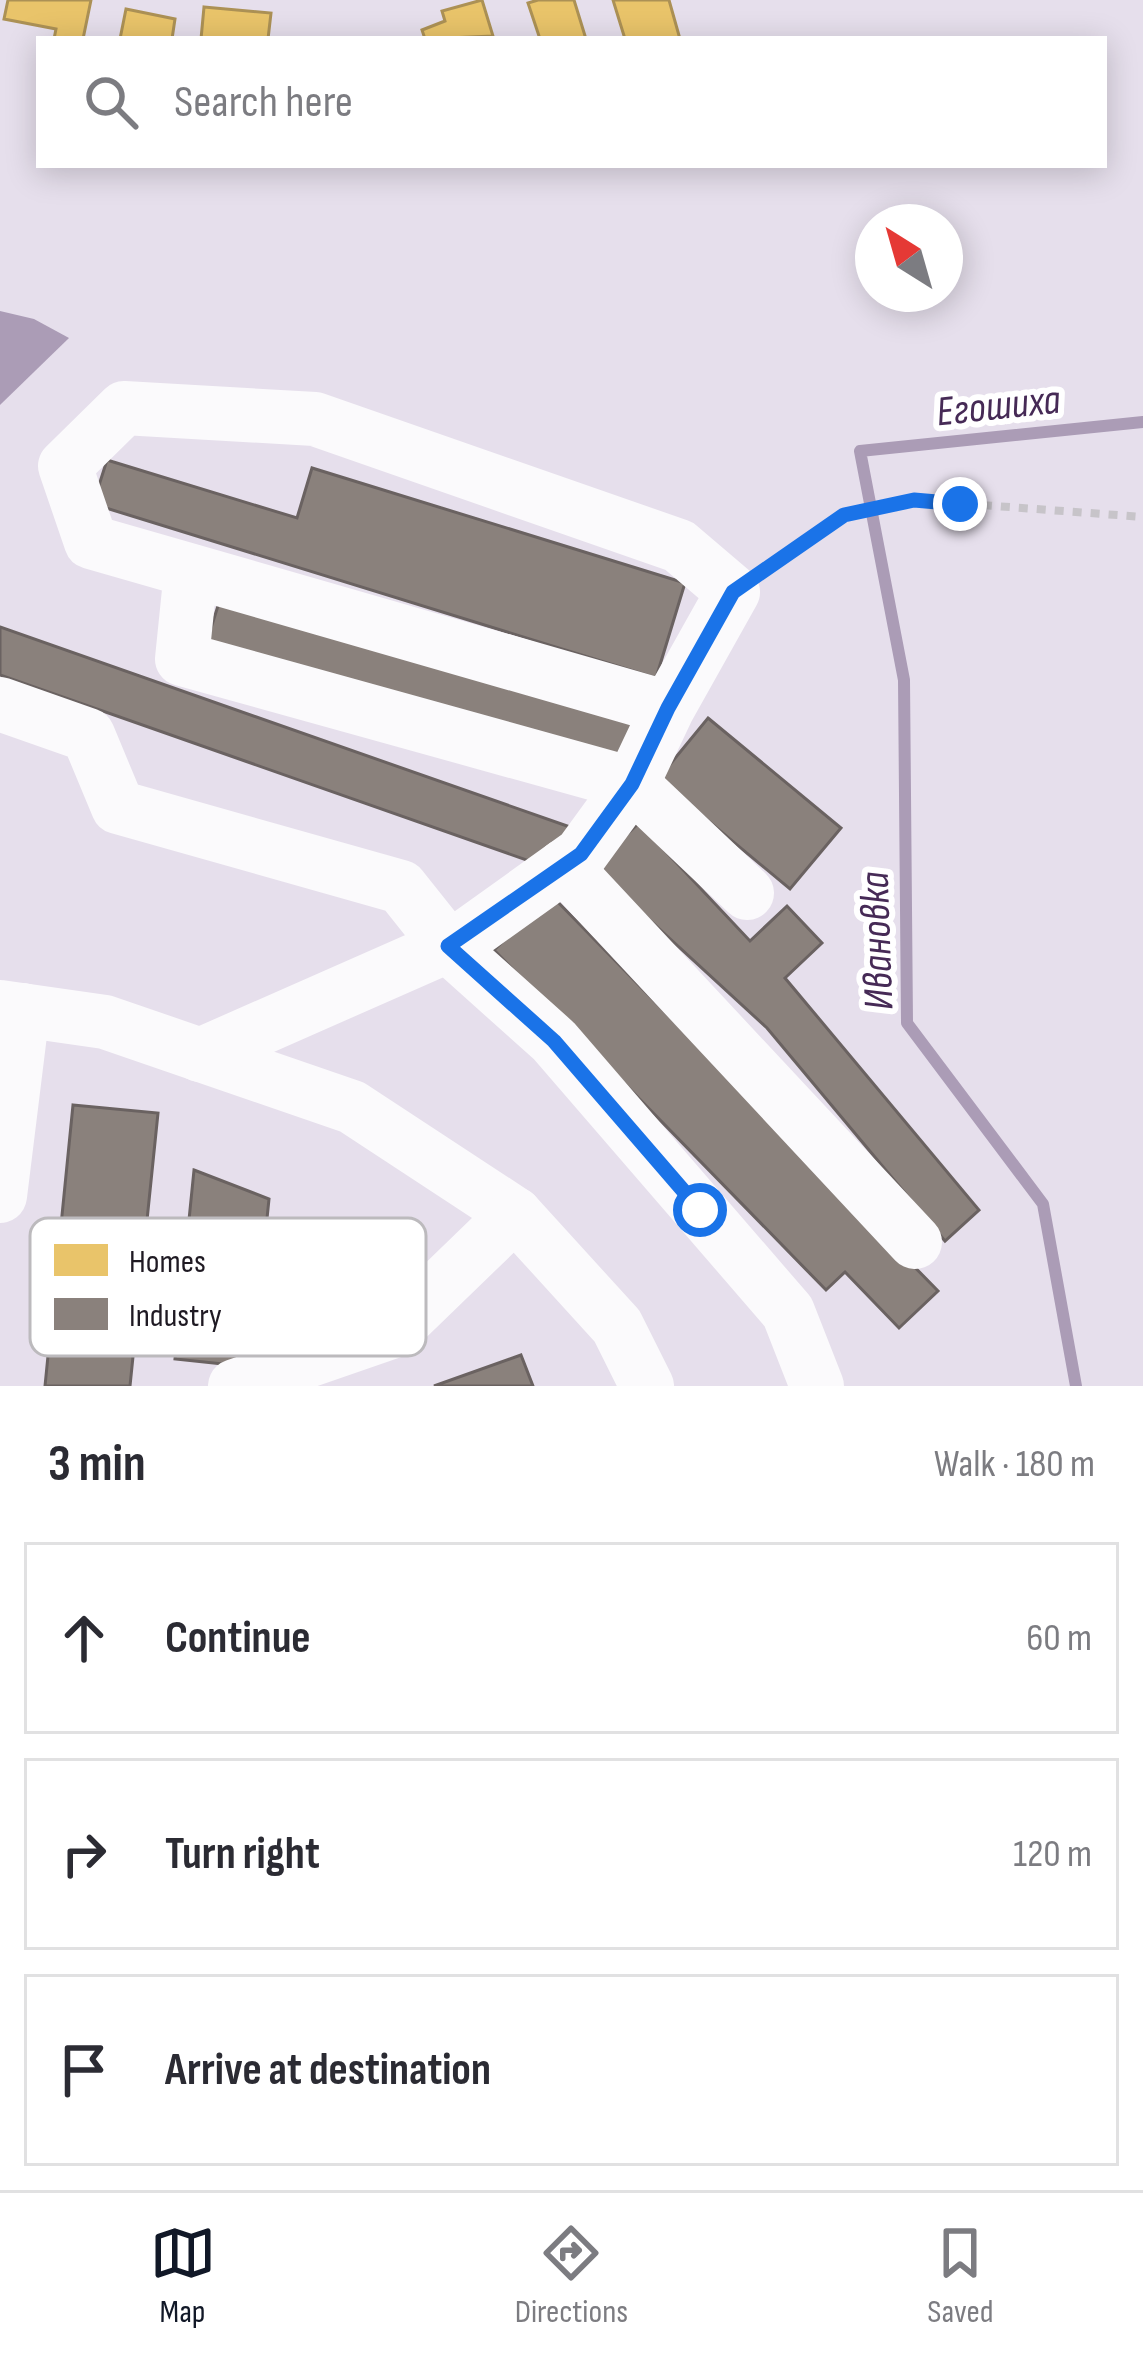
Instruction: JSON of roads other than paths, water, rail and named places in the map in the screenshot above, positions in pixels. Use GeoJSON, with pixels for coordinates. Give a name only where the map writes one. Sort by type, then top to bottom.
{"type":"FeatureCollection","features":[{"type":"Feature","properties":{"kind":"lane"},"geometry":{"type":"LineString","coordinates":[[200,1054],[448,946],[581,854],[632,784],[733,592],[679,547],[315,419],[124,407],[65,466],[92,542],[668,708]]}},
{"type":"Feature","properties":{"kind":"lane"},"geometry":{"type":"LineString","coordinates":[[191,571],[182,659],[632,784],[747,893]]}},
{"type":"Feature","properties":{"kind":"lane"},"geometry":{"type":"LineString","coordinates":[[0,704],[88,735],[118,807],[401,887],[448,946],[554,1041],[788,1312],[817,1386]]}},
{"type":"Feature","properties":{"kind":"lane"},"geometry":{"type":"LineString","coordinates":[[564,866],[915,1242]]}},
{"type":"Feature","properties":{"kind":"lane"},"geometry":{"type":"LineString","coordinates":[[0,1196],[12,1008],[105,1022],[352,1107],[515,1214],[617,1326],[646,1386]]}},
{"type":"Feature","properties":{"kind":"lane"},"geometry":{"type":"LineString","coordinates":[[426,1300],[515,1214]]}},
{"type":"Feature","properties":{"kind":"lane"},"geometry":{"type":"LineString","coordinates":[[235,1386],[322,1356]]}},
{"type":"Feature","properties":{"kind":"waterway","name":"Ивановка"},"geometry":{"type":"LineString","coordinates":[[1076,1386],[1043,1204],[907,1023],[904,680],[860,451],[1143,422]]}},
{"type":"Feature","properties":{"kind":"water label","name":"Егошиха"},"geometry":{"type":"Point","coordinates":[998,404]}}]}
